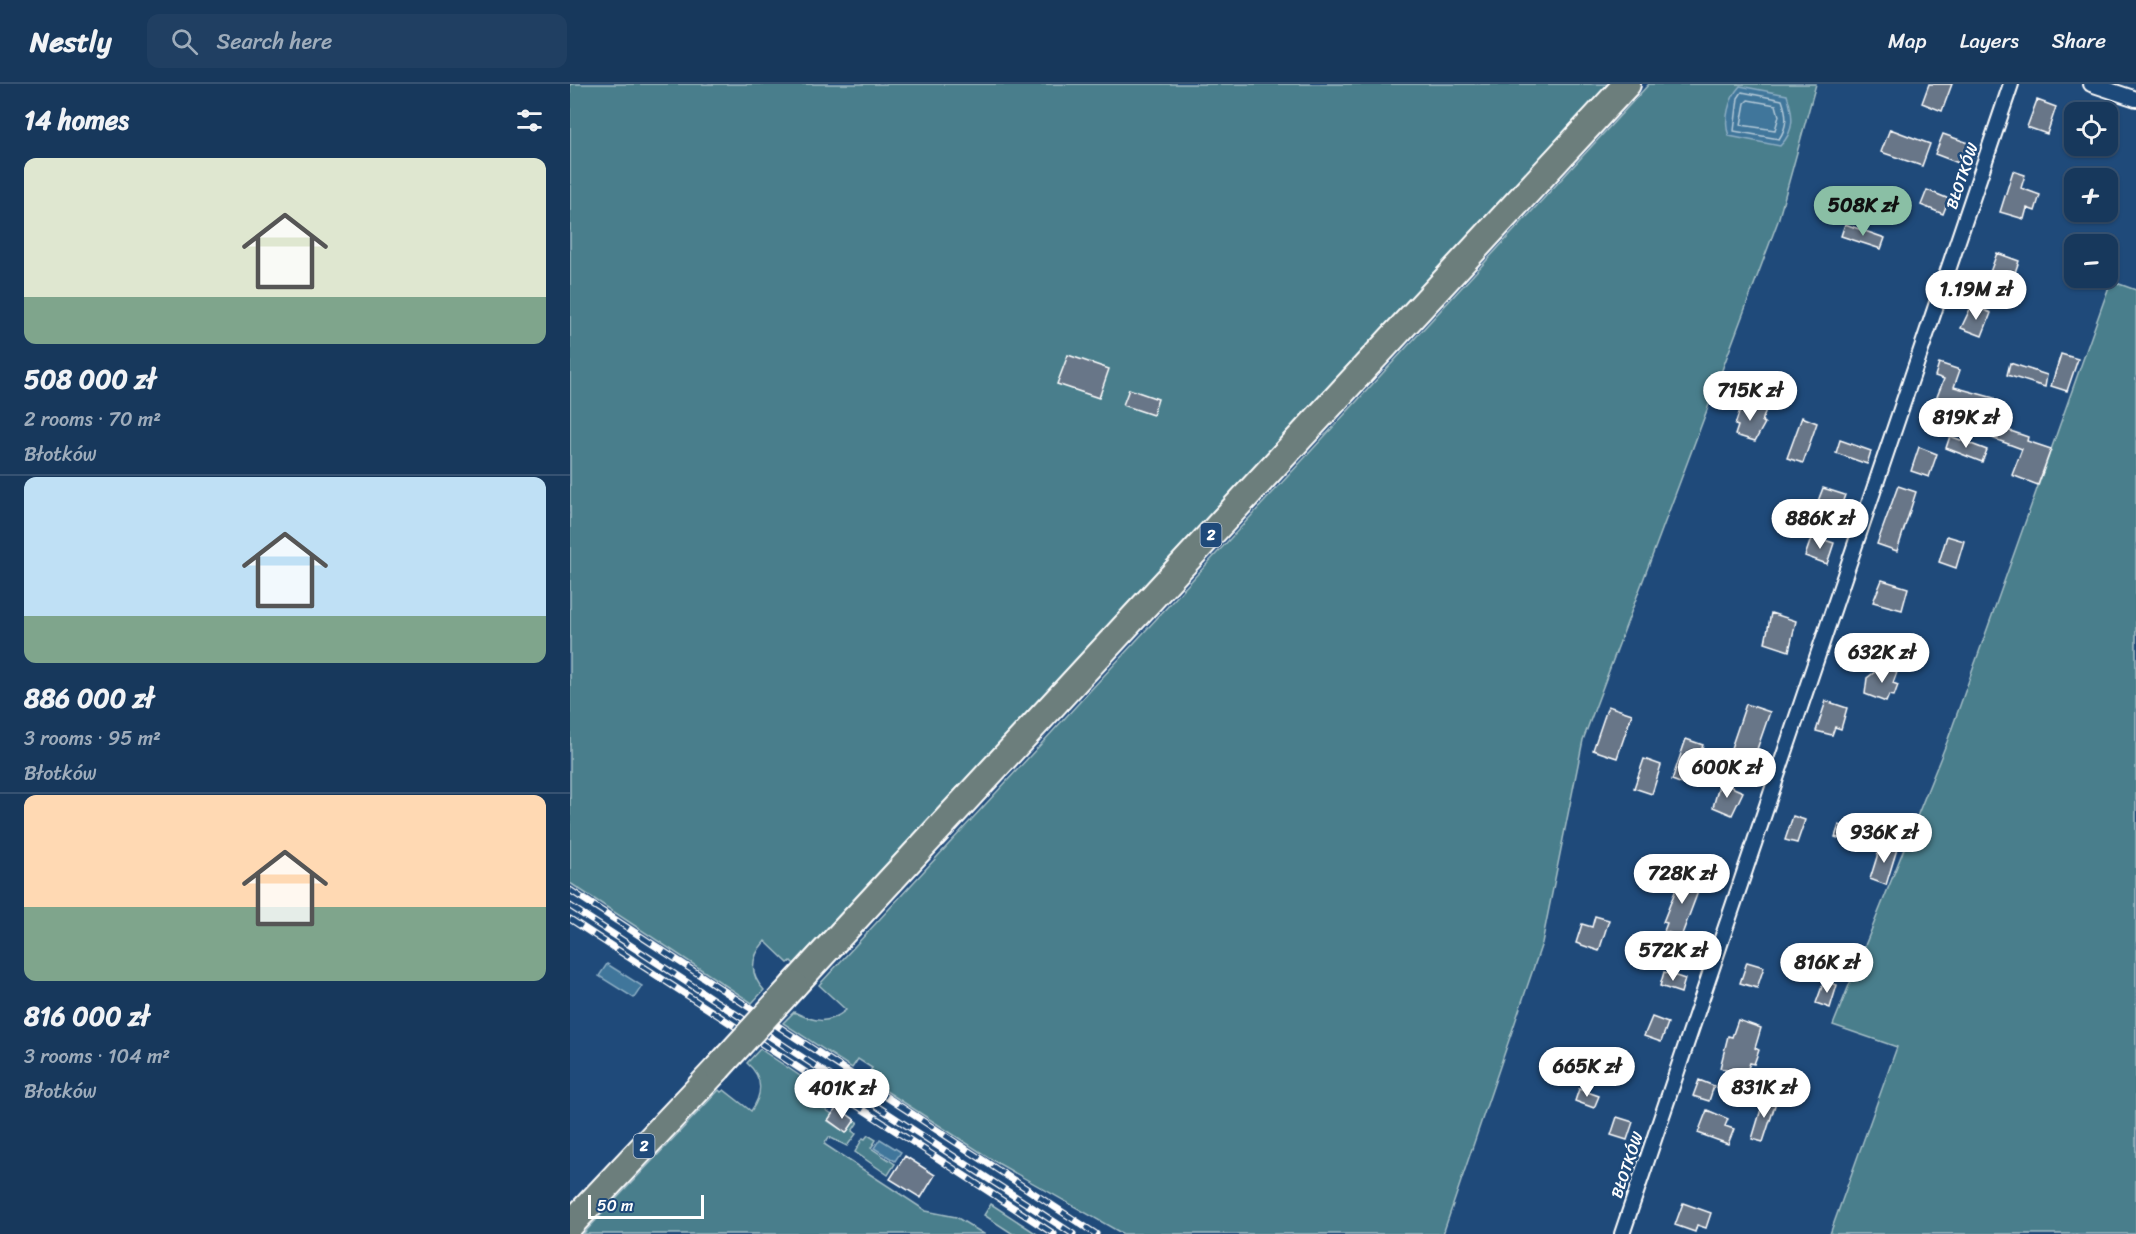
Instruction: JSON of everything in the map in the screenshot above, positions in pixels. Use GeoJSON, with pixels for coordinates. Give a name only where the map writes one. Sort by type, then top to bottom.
{"type":"FeatureCollection","features":[{"type":"Feature","properties":{"kind":"highway","name":"2"},"geometry":{"type":"LineString","coordinates":[[570,1225],[1628,84]]}},
{"type":"Feature","properties":{"kind":"street","name":"BŁOTKÓW"},"geometry":{"type":"LineString","coordinates":[[1622,1234],[2011,84]]}},
{"type":"Feature","properties":{"kind":"street"},"geometry":{"type":"LineString","coordinates":[[2091,84],[2136,99]]}},
{"type":"Feature","properties":{"kind":"green space"},"geometry":{"type":"Polygon","coordinates":[[[570,84],[1608,84],[794,964],[791,961],[788,963],[765,941],[757,953],[754,966],[756,978],[764,990],[752,1003],[570,883],[570,84]]]}},
{"type":"Feature","properties":{"kind":"green space"},"geometry":{"type":"Polygon","coordinates":[[[1649,84],[1816,84],[1778,221],[1583,740],[1542,943],[1443,1234],[1123,1234],[994,1161],[866,1078],[872,1068],[858,1059],[852,1068],[783,1023],[794,1012],[814,1020],[827,1020],[846,1010],[819,985],[1649,84]]]}},
{"type":"Feature","properties":{"kind":"green space"},"geometry":{"type":"Polygon","coordinates":[[[2118,284],[2136,290],[2136,1234],[1830,1234],[1897,1047],[1833,1025],[1947,742],[2109,288],[2118,288],[2118,284]]]}},
{"type":"Feature","properties":{"kind":"green space"},"geometry":{"type":"Polygon","coordinates":[[[760,1049],[815,1086],[808,1098],[832,1114],[828,1121],[846,1133],[855,1120],[858,1122],[852,1131],[856,1134],[847,1146],[829,1137],[824,1144],[926,1211],[956,1217],[984,1234],[583,1234],[719,1090],[721,1092],[724,1090],[751,1111],[758,1098],[760,1086],[756,1074],[747,1063],[760,1049]]]}},
{"type":"Feature","properties":{"kind":"green space"},"geometry":{"type":"Polygon","coordinates":[[[868,1135],[876,1140],[871,1148],[895,1164],[888,1175],[855,1152],[863,1138],[865,1139],[868,1135]]]}},
{"type":"Feature","properties":{"kind":"green space"},"geometry":{"type":"Polygon","coordinates":[[[991,1204],[1037,1234],[1013,1234],[984,1215],[991,1204]]]}},
{"type":"Feature","properties":{"kind":"water"},"geometry":{"type":"Polygon","coordinates":[[[1740,86],[1787,95],[1792,122],[1789,134],[1780,146],[1729,136],[1728,110],[1740,86]]]}},
{"type":"Feature","properties":{"kind":"water"},"geometry":{"type":"Polygon","coordinates":[[[607,964],[642,986],[634,998],[599,976],[607,964]]]}},
{"type":"Feature","properties":{"kind":"water"},"geometry":{"type":"Polygon","coordinates":[[[880,1139],[901,1152],[895,1161],[874,1148],[880,1139]]]}},
{"type":"Feature","properties":{"kind":"building"},"geometry":{"type":"Polygon","coordinates":[[[1929,84],[1952,84],[1942,111],[1922,103],[1929,84]]]}},
{"type":"Feature","properties":{"kind":"building"},"geometry":{"type":"Polygon","coordinates":[[[2037,100],[2056,107],[2047,134],[2027,127],[2037,100]]]}},
{"type":"Feature","properties":{"kind":"building"},"geometry":{"type":"Polygon","coordinates":[[[1890,129],[1930,144],[1922,166],[1881,152],[1890,129]]]}},
{"type":"Feature","properties":{"kind":"building"},"geometry":{"type":"Polygon","coordinates":[[[1943,134],[1977,146],[1969,167],[1935,154],[1943,134]]]}},
{"type":"Feature","properties":{"kind":"building"},"geometry":{"type":"Polygon","coordinates":[[[2013,171],[2025,175],[2021,188],[2040,195],[2035,211],[2027,208],[2024,219],[2000,212],[2013,171]]]}},
{"type":"Feature","properties":{"kind":"building"},"geometry":{"type":"Polygon","coordinates":[[[1927,190],[1949,199],[1943,214],[1921,205],[1927,190]]]}},
{"type":"Feature","properties":{"kind":"building"},"geometry":{"type":"Polygon","coordinates":[[[1845,224],[1885,238],[1881,249],[1841,236],[1845,224]]]}},
{"type":"Feature","properties":{"kind":"building"},"geometry":{"type":"Polygon","coordinates":[[[1997,253],[2019,261],[2011,284],[1989,275],[1997,253]]]}},
{"type":"Feature","properties":{"kind":"building"},"geometry":{"type":"Polygon","coordinates":[[[1972,305],[1991,313],[1982,336],[1961,328],[1972,305]]]}},
{"type":"Feature","properties":{"kind":"building"},"geometry":{"type":"Polygon","coordinates":[[[2061,354],[2078,359],[2067,391],[2051,386],[2061,354]]]}},
{"type":"Feature","properties":{"kind":"building"},"geometry":{"type":"Polygon","coordinates":[[[1068,355],[1109,369],[1099,398],[1057,384],[1068,355]]]}},
{"type":"Feature","properties":{"kind":"building"},"geometry":{"type":"Polygon","coordinates":[[[1939,363],[1960,370],[1954,387],[1994,398],[1989,411],[1959,400],[1949,429],[1927,422],[1944,379],[1935,376],[1939,363]]]}},
{"type":"Feature","properties":{"kind":"building"},"geometry":{"type":"Polygon","coordinates":[[[2010,363],[2047,375],[2045,387],[2007,375],[2010,363]]]}},
{"type":"Feature","properties":{"kind":"building"},"geometry":{"type":"Polygon","coordinates":[[[1129,389],[1158,399],[1153,415],[1123,405],[1129,389]]]}},
{"type":"Feature","properties":{"kind":"building"},"geometry":{"type":"Polygon","coordinates":[[[1754,401],[1756,406],[1766,409],[1762,422],[1765,423],[1755,441],[1735,435],[1738,426],[1735,425],[1740,410],[1744,411],[1746,404],[1754,401]]]}},
{"type":"Feature","properties":{"kind":"building"},"geometry":{"type":"Polygon","coordinates":[[[1802,417],[1817,423],[1803,463],[1787,458],[1802,417]]]}},
{"type":"Feature","properties":{"kind":"building"},"geometry":{"type":"Polygon","coordinates":[[[1996,426],[2028,437],[2027,441],[2051,449],[2038,485],[2012,475],[2022,449],[1992,438],[1996,426]]]}},
{"type":"Feature","properties":{"kind":"building"},"geometry":{"type":"Polygon","coordinates":[[[1950,436],[1987,450],[1982,462],[1946,448],[1950,436]]]}},
{"type":"Feature","properties":{"kind":"building"},"geometry":{"type":"Polygon","coordinates":[[[1840,440],[1871,451],[1867,464],[1836,453],[1840,440]]]}},
{"type":"Feature","properties":{"kind":"building"},"geometry":{"type":"Polygon","coordinates":[[[1919,447],[1937,454],[1929,477],[1911,471],[1919,447]]]}},
{"type":"Feature","properties":{"kind":"building"},"geometry":{"type":"Polygon","coordinates":[[[1898,486],[1916,492],[1897,551],[1877,544],[1898,486]]]}},
{"type":"Feature","properties":{"kind":"building"},"geometry":{"type":"Polygon","coordinates":[[[1823,488],[1845,495],[1837,517],[1815,509],[1823,488]]]}},
{"type":"Feature","properties":{"kind":"building"},"geometry":{"type":"Polygon","coordinates":[[[1812,536],[1834,543],[1827,564],[1805,556],[1812,536]]]}},
{"type":"Feature","properties":{"kind":"building"},"geometry":{"type":"Polygon","coordinates":[[[1947,536],[1964,541],[1956,568],[1939,562],[1947,536]]]}},
{"type":"Feature","properties":{"kind":"building"},"geometry":{"type":"Polygon","coordinates":[[[1882,580],[1908,588],[1902,610],[1873,602],[1882,580]]]}},
{"type":"Feature","properties":{"kind":"building"},"geometry":{"type":"Polygon","coordinates":[[[1771,613],[1796,621],[1789,651],[1765,643],[1771,613]]]}},
{"type":"Feature","properties":{"kind":"building"},"geometry":{"type":"Polygon","coordinates":[[[1884,665],[1897,672],[1893,683],[1898,685],[1894,696],[1889,695],[1886,702],[1865,694],[1867,678],[1884,665]]]}},
{"type":"Feature","properties":{"kind":"building"},"geometry":{"type":"Polygon","coordinates":[[[1826,701],[1847,708],[1841,729],[1835,727],[1832,735],[1816,731],[1826,701]]]}},
{"type":"Feature","properties":{"kind":"building"},"geometry":{"type":"Polygon","coordinates":[[[1746,704],[1770,712],[1755,755],[1750,753],[1747,761],[1729,754],[1746,704]]]}},
{"type":"Feature","properties":{"kind":"building"},"geometry":{"type":"Polygon","coordinates":[[[1608,706],[1632,714],[1617,758],[1593,750],[1608,706]]]}},
{"type":"Feature","properties":{"kind":"building"},"geometry":{"type":"Polygon","coordinates":[[[1686,739],[1703,745],[1688,786],[1672,780],[1686,739]]]}},
{"type":"Feature","properties":{"kind":"building"},"geometry":{"type":"Polygon","coordinates":[[[1644,759],[1661,765],[1652,794],[1634,788],[1644,759]]]}},
{"type":"Feature","properties":{"kind":"building"},"geometry":{"type":"Polygon","coordinates":[[[1720,782],[1743,792],[1732,815],[1713,807],[1720,782]]]}},
{"type":"Feature","properties":{"kind":"building"},"geometry":{"type":"Polygon","coordinates":[[[1793,816],[1805,820],[1797,843],[1785,840],[1793,816]]]}},
{"type":"Feature","properties":{"kind":"building"},"geometry":{"type":"Polygon","coordinates":[[[1839,825],[1869,835],[1864,847],[1835,837],[1839,825]]]}},
{"type":"Feature","properties":{"kind":"building"},"geometry":{"type":"Polygon","coordinates":[[[1881,844],[1897,849],[1886,885],[1870,879],[1881,844]]]}},
{"type":"Feature","properties":{"kind":"building"},"geometry":{"type":"Polygon","coordinates":[[[1682,874],[1702,881],[1681,937],[1664,931],[1667,923],[1663,922],[1682,874]]]}},
{"type":"Feature","properties":{"kind":"building"},"geometry":{"type":"Polygon","coordinates":[[[1595,916],[1609,920],[1599,951],[1576,943],[1582,924],[1592,927],[1595,916]]]}},
{"type":"Feature","properties":{"kind":"building"},"geometry":{"type":"Polygon","coordinates":[[[1747,962],[1764,967],[1757,988],[1740,983],[1747,962]]]}},
{"type":"Feature","properties":{"kind":"building"},"geometry":{"type":"Polygon","coordinates":[[[1664,972],[1685,979],[1681,993],[1660,986],[1664,972]]]}},
{"type":"Feature","properties":{"kind":"building"},"geometry":{"type":"Polygon","coordinates":[[[1824,981],[1837,985],[1830,1008],[1816,1003],[1824,981]]]}},
{"type":"Feature","properties":{"kind":"building"},"geometry":{"type":"Polygon","coordinates":[[[1652,1017],[1668,1023],[1661,1042],[1644,1036],[1652,1017]]]}},
{"type":"Feature","properties":{"kind":"building"},"geometry":{"type":"Polygon","coordinates":[[[1738,1020],[1761,1028],[1755,1048],[1759,1050],[1754,1064],[1750,1063],[1745,1076],[1720,1068],[1728,1036],[1732,1037],[1738,1020]]]}},
{"type":"Feature","properties":{"kind":"building"},"geometry":{"type":"Polygon","coordinates":[[[1699,1080],[1714,1086],[1709,1101],[1693,1096],[1699,1080]]]}},
{"type":"Feature","properties":{"kind":"building"},"geometry":{"type":"Polygon","coordinates":[[[1579,1089],[1599,1096],[1594,1108],[1575,1101],[1579,1089]]]}},
{"type":"Feature","properties":{"kind":"building"},"geometry":{"type":"Polygon","coordinates":[[[1765,1096],[1777,1099],[1763,1142],[1752,1139],[1765,1096]]]}},
{"type":"Feature","properties":{"kind":"building"},"geometry":{"type":"Polygon","coordinates":[[[837,1107],[855,1120],[846,1133],[828,1120],[837,1107]]]}},
{"type":"Feature","properties":{"kind":"building"},"geometry":{"type":"Polygon","coordinates":[[[1707,1110],[1728,1119],[1725,1126],[1734,1129],[1728,1144],[1698,1133],[1707,1110]]]}},
{"type":"Feature","properties":{"kind":"building"},"geometry":{"type":"Polygon","coordinates":[[[1617,1117],[1633,1122],[1627,1140],[1611,1135],[1617,1117]]]}},
{"type":"Feature","properties":{"kind":"building"},"geometry":{"type":"Polygon","coordinates":[[[905,1156],[935,1175],[921,1198],[890,1179],[905,1156]]]}},
{"type":"Feature","properties":{"kind":"building"},"geometry":{"type":"Polygon","coordinates":[[[1683,1203],[1711,1213],[1706,1228],[1697,1225],[1695,1232],[1675,1225],[1683,1203]]]}},
{"type":"Feature","properties":{"kind":"railway"},"geometry":{"type":"LineString","coordinates":[[570,890],[1096,1234]]}},
{"type":"Feature","properties":{"kind":"railway"},"geometry":{"type":"LineString","coordinates":[[570,906],[1073,1234]]}},
{"type":"Feature","properties":{"kind":"railway"},"geometry":{"type":"LineString","coordinates":[[570,919],[1054,1234]]}}]}
